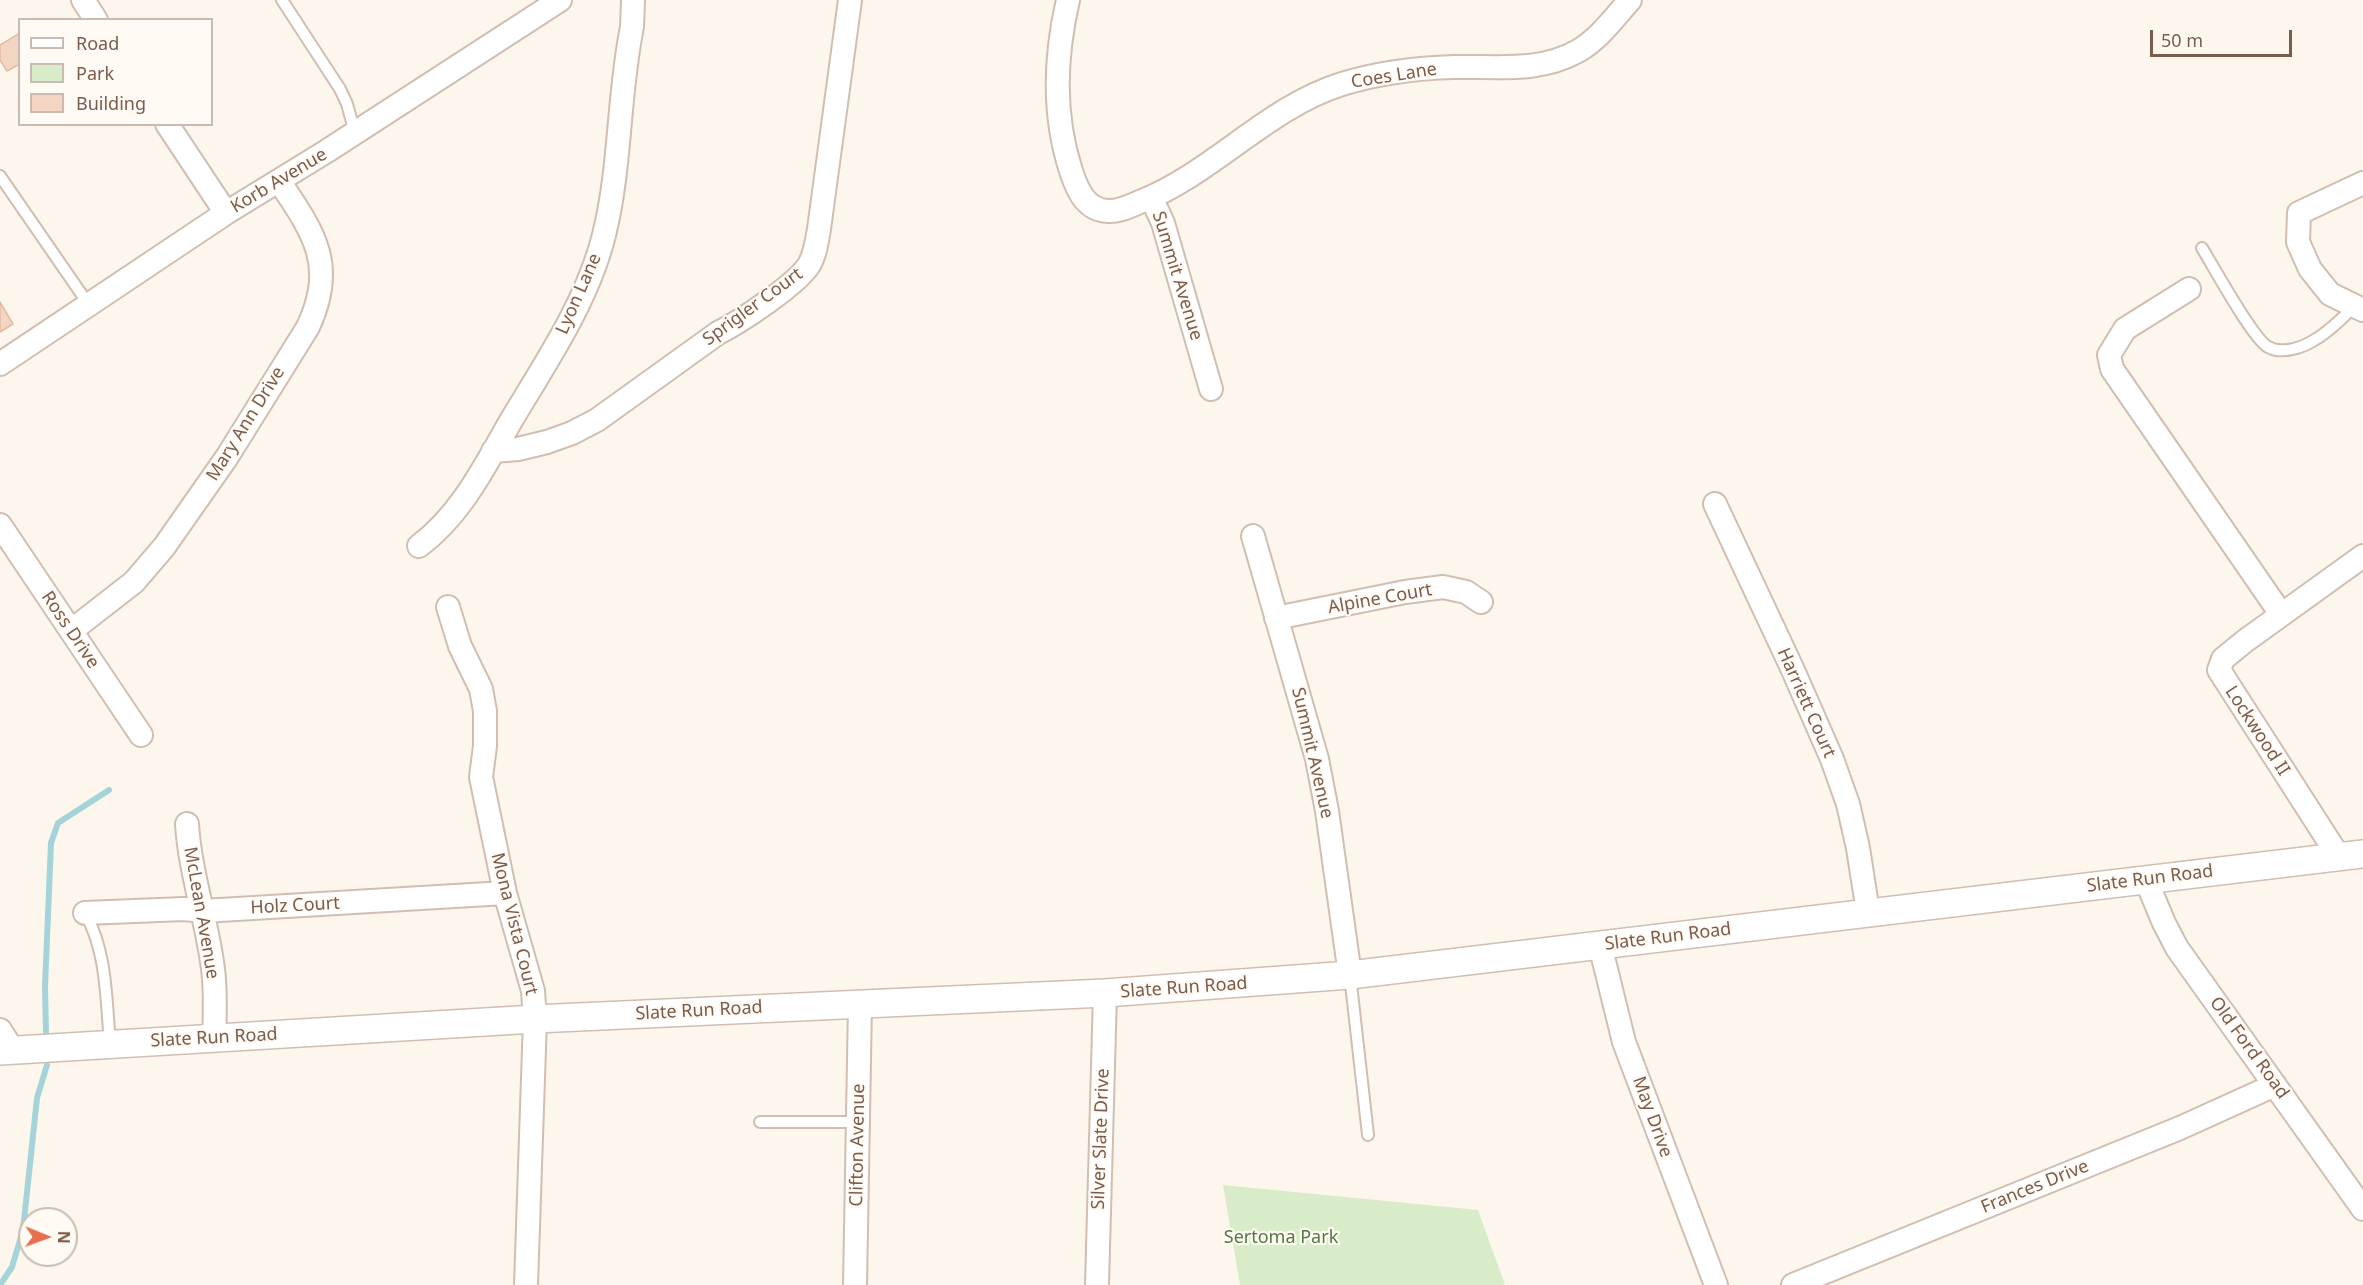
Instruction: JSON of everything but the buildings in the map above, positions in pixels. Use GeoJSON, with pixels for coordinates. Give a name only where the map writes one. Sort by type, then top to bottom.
{"type":"FeatureCollection","features":[{"type":"Feature","properties":{"kind":"street"},"geometry":{"type":"LineString","coordinates":[[83,0],[95,18]]}},
{"type":"Feature","properties":{"kind":"street","name":"Korb Avenue"},"geometry":{"type":"LineString","coordinates":[[0,364],[226,213],[355,134],[560,0]]}},
{"type":"Feature","properties":{"kind":"street","name":"Lyon Lane"},"geometry":{"type":"LineString","coordinates":[[419,546],[433,535],[464,499],[560,338],[598,255],[613,186],[632,27],[633,0]]}},
{"type":"Feature","properties":{"kind":"street","name":"Sprigler Court"},"geometry":{"type":"LineString","coordinates":[[493,451],[518,449],[547,442],[572,433],[597,420],[718,333],[747,316],[799,277],[810,264],[819,229],[850,0]]}},
{"type":"Feature","properties":{"kind":"street","name":"Coes Lane"},"geometry":{"type":"LineString","coordinates":[[1068,0],[1063,23],[1058,116],[1066,155],[1076,187],[1084,200],[1095,209],[1108,212],[1124,209],[1151,197],[1187,177],[1261,127],[1312,97],[1339,85],[1395,72],[1453,67],[1513,68],[1537,66],[1560,60],[1580,50],[1598,36],[1630,0]]}},
{"type":"Feature","properties":{"kind":"street"},"geometry":{"type":"LineString","coordinates":[[167,126],[226,213]]}},
{"type":"Feature","properties":{"kind":"street","name":"Mary Ann Drive"},"geometry":{"type":"LineString","coordinates":[[71,631],[134,582],[164,547],[227,457],[308,327],[317,308],[322,271],[318,253],[308,228],[279,181]]}},
{"type":"Feature","properties":{"kind":"street"},"geometry":{"type":"LineString","coordinates":[[2359,308],[2330,294],[2310,268],[2298,242],[2299,213],[2363,183]]}},
{"type":"Feature","properties":{"kind":"street","name":"Summit Avenue"},"geometry":{"type":"LineString","coordinates":[[1151,197],[1163,224],[1211,389]]}},
{"type":"Feature","properties":{"kind":"street"},"geometry":{"type":"LineString","coordinates":[[2188,289],[2125,329],[2109,355],[2112,369],[2281,614]]}},
{"type":"Feature","properties":{"kind":"street","name":"Harriett Court"},"geometry":{"type":"LineString","coordinates":[[1715,504],[1832,759],[1848,804],[1868,912]]}},
{"type":"Feature","properties":{"kind":"street","name":"Ross Drive"},"geometry":{"type":"LineString","coordinates":[[0,525],[141,735]]}},
{"type":"Feature","properties":{"kind":"street","name":"Summit Avenue"},"geometry":{"type":"LineString","coordinates":[[1253,536],[1317,759],[1334,854],[1350,975]]}},
{"type":"Feature","properties":{"kind":"street","name":"Lockwood II"},"geometry":{"type":"LineString","coordinates":[[2351,856],[2219,670],[2223,658],[2363,556]]}},
{"type":"Feature","properties":{"kind":"street","name":"Alpine Court"},"geometry":{"type":"LineString","coordinates":[[1276,618],[1405,592],[1443,587],[1466,592],[1481,602]]}},
{"type":"Feature","properties":{"kind":"street","name":"Mona Vista Court"},"geometry":{"type":"LineString","coordinates":[[448,607],[460,646],[481,689],[485,711],[485,746],[481,777],[505,893],[533,991],[536,1019],[526,1285]]}},
{"type":"Feature","properties":{"kind":"street","name":"McLean Avenue"},"geometry":{"type":"LineString","coordinates":[[187,824],[190,857],[203,911],[213,969],[214,1038]]}},
{"type":"Feature","properties":{"kind":"street","name":"Slate Run Road"},"geometry":{"type":"LineString","coordinates":[[4,1044],[110,1044],[536,1019],[1105,993],[1350,975],[2351,856]]}},
{"type":"Feature","properties":{"kind":"street","name":"Old Ford Road"},"geometry":{"type":"LineString","coordinates":[[2146,880],[2177,948],[2363,1209]]}},
{"type":"Feature","properties":{"kind":"street","name":"Holz Court"},"geometry":{"type":"LineString","coordinates":[[85,913],[184,909],[203,911],[505,893]]}},
{"type":"Feature","properties":{"kind":"street","name":"May Drive"},"geometry":{"type":"LineString","coordinates":[[1600,945],[1624,1042],[1716,1285]]}},
{"type":"Feature","properties":{"kind":"street","name":"Silver Slate Drive"},"geometry":{"type":"LineString","coordinates":[[1097,1285],[1105,993]]}},
{"type":"Feature","properties":{"kind":"street","name":"Clifton Avenue"},"geometry":{"type":"LineString","coordinates":[[855,1285],[860,1004]]}},
{"type":"Feature","properties":{"kind":"street","name":"Frances Drive"},"geometry":{"type":"LineString","coordinates":[[1793,1285],[2180,1128],[2275,1085]]}},
{"type":"Feature","properties":{"kind":"lane"},"geometry":{"type":"LineString","coordinates":[[282,0],[340,89],[347,104],[355,134]]}},
{"type":"Feature","properties":{"kind":"lane"},"geometry":{"type":"LineString","coordinates":[[0,176],[88,305]]}},
{"type":"Feature","properties":{"kind":"lane"},"geometry":{"type":"LineString","coordinates":[[2202,248],[2254,333],[2268,347],[2283,350],[2302,347],[2319,338],[2359,308]]}},
{"type":"Feature","properties":{"kind":"lane"},"geometry":{"type":"LineString","coordinates":[[85,913],[94,928],[103,972],[110,1044]]}},
{"type":"Feature","properties":{"kind":"lane"},"geometry":{"type":"LineString","coordinates":[[1350,975],[1368,1135]]}},
{"type":"Feature","properties":{"kind":"lane"},"geometry":{"type":"LineString","coordinates":[[760,1122],[859,1122]]}},
{"type":"Feature","properties":{"kind":"green space","name":"Sertoma Park"},"geometry":{"type":"Polygon","coordinates":[[[1223,1185],[1478,1210],[1505,1285],[1240,1285],[1223,1185]]]}},
{"type":"Feature","properties":{"kind":"waterway"},"geometry":{"type":"LineString","coordinates":[[46,1032],[45,986],[51,843],[58,823],[109,790]]}},
{"type":"Feature","properties":{"kind":"waterway"},"geometry":{"type":"LineString","coordinates":[[0,1285],[12,1267],[23,1230],[37,1098],[47,1065]]}}]}
